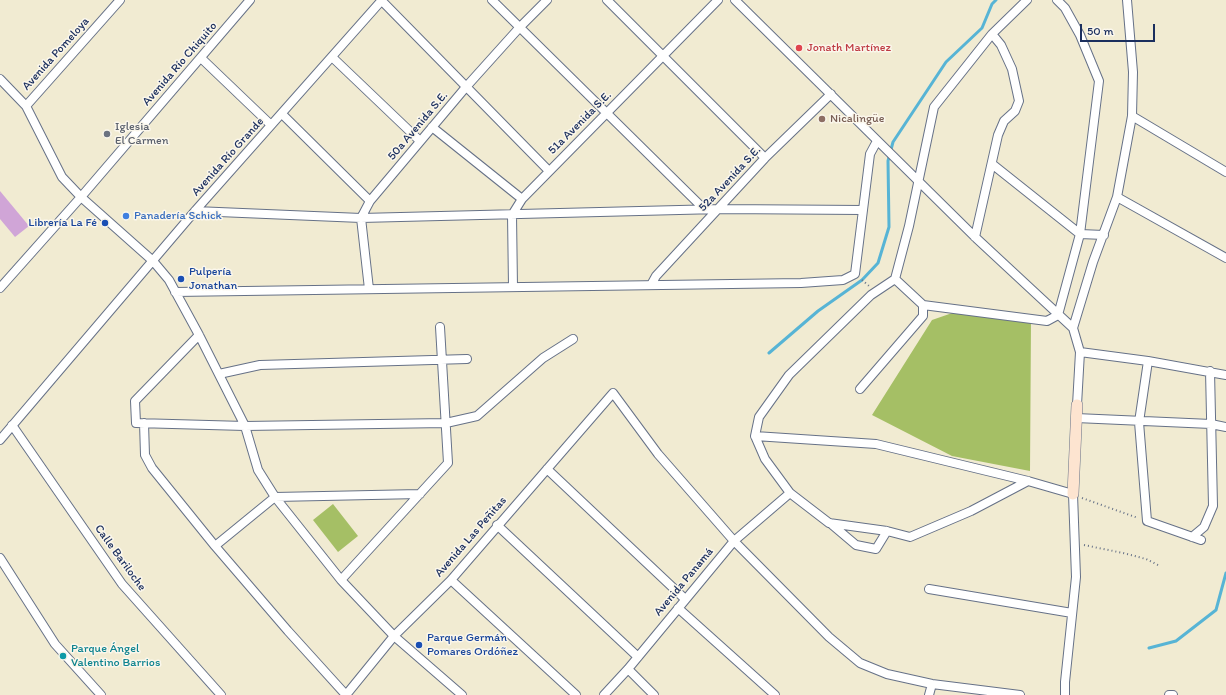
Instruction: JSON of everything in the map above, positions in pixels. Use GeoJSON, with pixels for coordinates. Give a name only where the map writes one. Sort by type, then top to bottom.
{"type":"FeatureCollection","features":[{"type":"Feature","properties":{"kind":"street","name":"Avenida Pomeloya"},"geometry":{"type":"LineString","coordinates":[[26,106],[120,0]]}},
{"type":"Feature","properties":{"kind":"street","name":"Avenida Río Chiquito"},"geometry":{"type":"LineString","coordinates":[[0,288],[81,197],[250,0]]}},
{"type":"Feature","properties":{"kind":"street"},"geometry":{"type":"LineString","coordinates":[[381,0],[549,170]]}},
{"type":"Feature","properties":{"kind":"street","name":"Avenida Río Grande"},"geometry":{"type":"LineString","coordinates":[[0,440],[195,211],[381,0]]}},
{"type":"Feature","properties":{"kind":"street"},"geometry":{"type":"LineString","coordinates":[[492,0],[608,112],[704,209]]}},
{"type":"Feature","properties":{"kind":"street","name":"50a Avenida S.E."},"geometry":{"type":"LineString","coordinates":[[361,218],[370,201],[466,87],[520,27],[547,0]]}},
{"type":"Feature","properties":{"kind":"street"},"geometry":{"type":"LineString","coordinates":[[607,0],[766,158]]}},
{"type":"Feature","properties":{"kind":"street","name":"51a Avenida S.E."},"geometry":{"type":"LineString","coordinates":[[512,215],[522,199],[549,170],[718,0]]}},
{"type":"Feature","properties":{"kind":"street"},"geometry":{"type":"LineString","coordinates":[[735,0],[975,237],[1073,328],[1080,352],[1073,494],[1076,577],[1065,695]]}},
{"type":"Feature","properties":{"kind":"street"},"geometry":{"type":"LineString","coordinates":[[887,531],[876,550],[856,545],[790,493],[765,459],[755,436],[759,417],[789,375],[877,291],[895,279],[909,226],[917,180],[934,107],[992,34],[1027,0]]}},
{"type":"Feature","properties":{"kind":"street"},"geometry":{"type":"LineString","coordinates":[[895,279],[922,305],[1047,321],[1058,315],[1080,234],[1100,81],[1080,36],[1065,8],[1058,0]]}},
{"type":"Feature","properties":{"kind":"street"},"geometry":{"type":"LineString","coordinates":[[1073,328],[1093,262],[1117,197],[1132,116],[1133,72],[1127,0]]}},
{"type":"Feature","properties":{"kind":"street"},"geometry":{"type":"LineString","coordinates":[[975,237],[998,135],[1004,121],[1015,111],[1019,101],[1012,69],[1001,45],[992,34]]}},
{"type":"Feature","properties":{"kind":"street"},"geometry":{"type":"LineString","coordinates":[[332,57],[420,141]]}},
{"type":"Feature","properties":{"kind":"street"},"geometry":{"type":"LineString","coordinates":[[200,58],[272,125]]}},
{"type":"Feature","properties":{"kind":"street"},"geometry":{"type":"LineString","coordinates":[[0,79],[26,106],[62,177],[81,197],[153,261],[169,280],[199,335],[245,426],[258,470],[275,497],[341,580],[394,636],[462,695]]}},
{"type":"Feature","properties":{"kind":"street","name":"52a Avenida S.E."},"geometry":{"type":"LineString","coordinates":[[651,285],[656,276],[766,158],[831,94]]}},
{"type":"Feature","properties":{"kind":"street"},"geometry":{"type":"LineString","coordinates":[[282,114],[370,201]]}},
{"type":"Feature","properties":{"kind":"street"},"geometry":{"type":"LineString","coordinates":[[1132,116],[1226,172]]}},
{"type":"Feature","properties":{"kind":"street"},"geometry":{"type":"LineString","coordinates":[[432,127],[522,199]]}},
{"type":"Feature","properties":{"kind":"street"},"geometry":{"type":"LineString","coordinates":[[175,292],[801,284],[843,280],[855,274],[870,154],[877,141]]}},
{"type":"Feature","properties":{"kind":"street"},"geometry":{"type":"LineString","coordinates":[[992,164],[1080,234],[1104,235]]}},
{"type":"Feature","properties":{"kind":"street"},"geometry":{"type":"LineString","coordinates":[[1117,197],[1226,258]]}},
{"type":"Feature","properties":{"kind":"street"},"geometry":{"type":"LineString","coordinates":[[195,211],[361,218],[704,209],[863,210]]}},
{"type":"Feature","properties":{"kind":"street"},"geometry":{"type":"LineString","coordinates":[[512,215],[513,287]]}},
{"type":"Feature","properties":{"kind":"street"},"geometry":{"type":"LineString","coordinates":[[361,218],[369,289]]}},
{"type":"Feature","properties":{"kind":"street"},"geometry":{"type":"LineString","coordinates":[[860,390],[923,316],[922,305]]}},
{"type":"Feature","properties":{"kind":"street"},"geometry":{"type":"LineString","coordinates":[[341,580],[448,463],[440,327]]}},
{"type":"Feature","properties":{"kind":"street"},"geometry":{"type":"LineString","coordinates":[[199,335],[135,401],[136,423],[245,426],[446,423],[477,416],[543,358],[573,339]]}},
{"type":"Feature","properties":{"kind":"street"},"geometry":{"type":"LineString","coordinates":[[1080,352],[1148,361],[1226,375]]}},
{"type":"Feature","properties":{"kind":"street"},"geometry":{"type":"LineString","coordinates":[[219,374],[260,364],[442,361],[467,359]]}},
{"type":"Feature","properties":{"kind":"street"},"geometry":{"type":"LineString","coordinates":[[1148,361],[1139,422],[1147,521],[1201,540]]}},
{"type":"Feature","properties":{"kind":"street"},"geometry":{"type":"LineString","coordinates":[[1192,537],[1204,527],[1213,506],[1210,371]]}},
{"type":"Feature","properties":{"kind":"street","name":"Avenida Las Peñitas"},"geometry":{"type":"LineString","coordinates":[[346,695],[394,636],[451,580],[613,393],[658,454],[734,541]]}},
{"type":"Feature","properties":{"kind":"street"},"geometry":{"type":"LineString","coordinates":[[1076,418],[1211,424],[1226,427]]}},
{"type":"Feature","properties":{"kind":"street"},"geometry":{"type":"LineString","coordinates":[[144,423],[145,455],[152,468],[215,546],[288,631],[346,695]]}},
{"type":"Feature","properties":{"kind":"street","name":"Calle Bariloche"},"geometry":{"type":"LineString","coordinates":[[12,425],[122,584],[221,695]]}},
{"type":"Feature","properties":{"kind":"street"},"geometry":{"type":"LineString","coordinates":[[755,436],[876,444],[1028,480],[1073,494]]}},
{"type":"Feature","properties":{"kind":"street"},"geometry":{"type":"LineString","coordinates":[[547,469],[685,599]]}},
{"type":"Feature","properties":{"kind":"street"},"geometry":{"type":"LineString","coordinates":[[829,523],[887,531],[910,537],[971,512],[1028,480]]}},
{"type":"Feature","properties":{"kind":"street","name":"Avenida Panamá"},"geometry":{"type":"LineString","coordinates":[[604,695],[628,669],[734,541],[790,493]]}},
{"type":"Feature","properties":{"kind":"street"},"geometry":{"type":"LineString","coordinates":[[215,546],[275,497],[420,494]]}},
{"type":"Feature","properties":{"kind":"street"},"geometry":{"type":"LineString","coordinates":[[497,526],[638,657]]}},
{"type":"Feature","properties":{"kind":"street"},"geometry":{"type":"LineString","coordinates":[[734,541],[829,637],[860,662],[887,674],[932,684],[1020,695]]}},
{"type":"Feature","properties":{"kind":"street"},"geometry":{"type":"LineString","coordinates":[[0,558],[55,644],[101,695]]}},
{"type":"Feature","properties":{"kind":"street"},"geometry":{"type":"LineString","coordinates":[[451,580],[576,695]]}},
{"type":"Feature","properties":{"kind":"street"},"geometry":{"type":"LineString","coordinates":[[929,589],[1072,613]]}},
{"type":"Feature","properties":{"kind":"street"},"geometry":{"type":"LineString","coordinates":[[678,608],[775,695]]}},
{"type":"Feature","properties":{"kind":"street"},"geometry":{"type":"LineString","coordinates":[[628,669],[654,695]]}},
{"type":"Feature","properties":{"kind":"street"},"geometry":{"type":"LineString","coordinates":[[929,695],[932,684]]}},
{"type":"Feature","properties":{"kind":"path"},"geometry":{"type":"LineString","coordinates":[[855,274],[877,291]]}},
{"type":"Feature","properties":{"kind":"path"},"geometry":{"type":"LineString","coordinates":[[1073,494],[1147,521]]}},
{"type":"Feature","properties":{"kind":"path"},"geometry":{"type":"LineString","coordinates":[[1075,545],[1096,546],[1146,559],[1160,566]]}},
{"type":"Feature","properties":{"kind":"green space"},"geometry":{"type":"Polygon","coordinates":[[[958,311],[1031,320],[1030,471],[952,456],[872,415],[932,320],[958,311]]]}},
{"type":"Feature","properties":{"kind":"green space"},"geometry":{"type":"Polygon","coordinates":[[[333,504],[358,536],[338,552],[313,520],[333,504]]]}},
{"type":"Feature","properties":{"kind":"building"},"geometry":{"type":"Polygon","coordinates":[[[0,191],[29,226],[15,237],[0,219],[0,191]]]}},
{"type":"Feature","properties":{"kind":"waterway"},"geometry":{"type":"LineString","coordinates":[[769,353],[818,311],[862,280],[878,263],[889,227],[888,161],[893,142],[946,62],[982,28],[992,4],[996,0]]}},
{"type":"Feature","properties":{"kind":"waterway"},"geometry":{"type":"LineString","coordinates":[[1149,648],[1176,641],[1216,610],[1226,573]]}},
{"type":"Feature","properties":{"kind":"place","name":"Jonath Martínez"},"geometry":{"type":"Point","coordinates":[799,48]}},
{"type":"Feature","properties":{"kind":"place","name":"Nicalingüe"},"geometry":{"type":"Point","coordinates":[822,119]}},
{"type":"Feature","properties":{"kind":"place","name":"Iglesia El Carmen"},"geometry":{"type":"Point","coordinates":[107,134]}},
{"type":"Feature","properties":{"kind":"place","name":"Panadería Schick"},"geometry":{"type":"Point","coordinates":[126,216]}},
{"type":"Feature","properties":{"kind":"place","name":"Librería La Fé"},"geometry":{"type":"Point","coordinates":[105,223]}},
{"type":"Feature","properties":{"kind":"place","name":"Pulpería Jonathan"},"geometry":{"type":"Point","coordinates":[181,279]}},
{"type":"Feature","properties":{"kind":"place","name":"Parque Germán Pomares Ordóñez"},"geometry":{"type":"Point","coordinates":[419,645]}},
{"type":"Feature","properties":{"kind":"place","name":"Parque Ángel Valentino Barrios"},"geometry":{"type":"Point","coordinates":[63,656]}}]}
